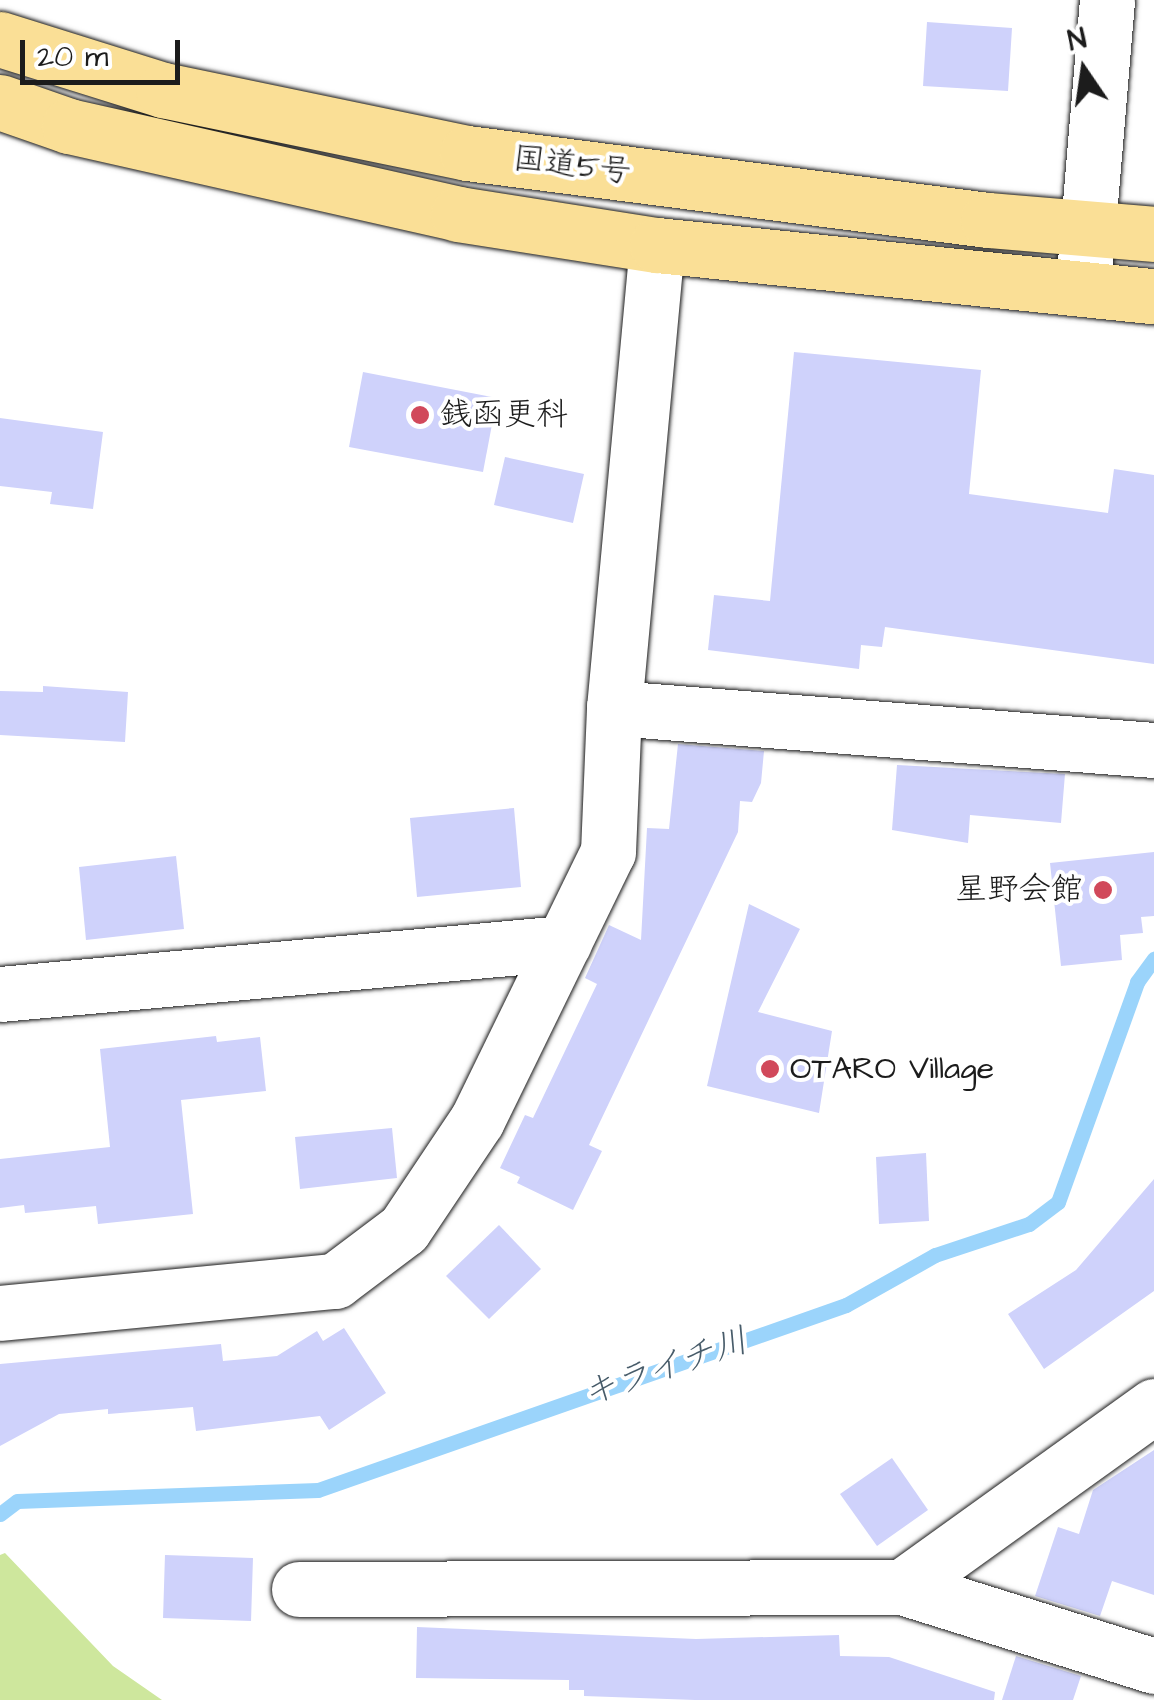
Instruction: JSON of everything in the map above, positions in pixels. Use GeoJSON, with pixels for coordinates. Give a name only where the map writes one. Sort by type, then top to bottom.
{"type":"FeatureCollection","features":[{"type":"Feature","properties":{"kind":"highway","name":"国道5号"},"geometry":{"type":"LineString","coordinates":[[0,39],[163,90],[467,152],[1154,234]]}},
{"type":"Feature","properties":{"kind":"highway","name":"国道5号"},"geometry":{"type":"LineString","coordinates":[[0,102],[69,126],[458,214],[657,245],[1154,296]]}},
{"type":"Feature","properties":{"kind":"street"},"geometry":{"type":"LineString","coordinates":[[1083,286],[1107,0]]}},
{"type":"Feature","properties":{"kind":"street"},"geometry":{"type":"LineString","coordinates":[[0,1314],[334,1281],[404,1229],[478,1120],[608,852],[614,708],[657,245]]}},
{"type":"Feature","properties":{"kind":"street"},"geometry":{"type":"LineString","coordinates":[[614,708],[1154,750]]}},
{"type":"Feature","properties":{"kind":"street"},"geometry":{"type":"LineString","coordinates":[[0,994],[564,943]]}},
{"type":"Feature","properties":{"kind":"street"},"geometry":{"type":"LineString","coordinates":[[902,1587],[1154,1406]]}},
{"type":"Feature","properties":{"kind":"street"},"geometry":{"type":"LineString","coordinates":[[299,1589],[902,1587],[1154,1666]]}},
{"type":"Feature","properties":{"kind":"green space"},"geometry":{"type":"Polygon","coordinates":[[[5,1553],[113,1666],[162,1700],[0,1700],[0,1555],[5,1553]]]}},
{"type":"Feature","properties":{"kind":"building"},"geometry":{"type":"Polygon","coordinates":[[[927,22],[1012,28],[1008,91],[923,86],[927,22]]]}},
{"type":"Feature","properties":{"kind":"building"},"geometry":{"type":"Polygon","coordinates":[[[794,352],[981,370],[969,494],[1108,513],[1114,469],[1154,475],[1154,664],[885,627],[882,647],[861,645],[859,669],[708,650],[714,595],[770,601],[794,352]]]}},
{"type":"Feature","properties":{"kind":"building"},"geometry":{"type":"Polygon","coordinates":[[[363,372],[497,398],[483,472],[349,447],[363,372]]]}},
{"type":"Feature","properties":{"kind":"building"},"geometry":{"type":"Polygon","coordinates":[[[0,418],[103,432],[93,509],[50,504],[52,492],[0,486],[0,418]]]}},
{"type":"Feature","properties":{"kind":"building"},"geometry":{"type":"Polygon","coordinates":[[[505,457],[584,474],[573,523],[494,505],[505,457]]]}},
{"type":"Feature","properties":{"kind":"building"},"geometry":{"type":"Polygon","coordinates":[[[43,686],[128,692],[125,742],[0,735],[0,691],[43,692],[43,686]]]}},
{"type":"Feature","properties":{"kind":"building"},"geometry":{"type":"Polygon","coordinates":[[[678,744],[764,751],[761,783],[752,802],[740,801],[738,832],[589,1145],[602,1151],[573,1210],[517,1183],[520,1177],[500,1168],[525,1115],[533,1118],[597,984],[585,978],[609,925],[641,940],[647,828],[669,829],[678,744]]]}},
{"type":"Feature","properties":{"kind":"building"},"geometry":{"type":"Polygon","coordinates":[[[897,765],[1065,774],[1061,823],[970,815],[968,843],[892,830],[897,765]]]}},
{"type":"Feature","properties":{"kind":"building"},"geometry":{"type":"Polygon","coordinates":[[[514,808],[521,887],[417,897],[410,818],[514,808]]]}},
{"type":"Feature","properties":{"kind":"building","name":"星野会館"},"geometry":{"type":"Polygon","coordinates":[[[1154,852],[1154,916],[1141,917],[1143,933],[1120,935],[1122,960],[1061,966],[1050,863],[1154,852]]]}},
{"type":"Feature","properties":{"kind":"building"},"geometry":{"type":"Polygon","coordinates":[[[176,856],[184,929],[86,940],[79,867],[176,856]]]}},
{"type":"Feature","properties":{"kind":"building"},"geometry":{"type":"Polygon","coordinates":[[[749,904],[800,929],[758,1012],[832,1031],[819,1113],[707,1086],[749,904]]]}},
{"type":"Feature","properties":{"kind":"building"},"geometry":{"type":"Polygon","coordinates":[[[216,1036],[217,1042],[260,1037],[266,1091],[181,1100],[193,1214],[98,1224],[96,1206],[25,1213],[24,1205],[0,1208],[0,1159],[110,1147],[100,1049],[216,1036]]]}},
{"type":"Feature","properties":{"kind":"building"},"geometry":{"type":"Polygon","coordinates":[[[392,1128],[397,1178],[300,1189],[295,1137],[392,1128]]]}},
{"type":"Feature","properties":{"kind":"building"},"geometry":{"type":"Polygon","coordinates":[[[926,1153],[929,1221],[879,1224],[876,1157],[926,1153]]]}},
{"type":"Feature","properties":{"kind":"building"},"geometry":{"type":"Polygon","coordinates":[[[1154,1179],[1154,1291],[1044,1369],[1008,1314],[1076,1270],[1154,1179]]]}},
{"type":"Feature","properties":{"kind":"building"},"geometry":{"type":"Polygon","coordinates":[[[499,1225],[541,1269],[489,1319],[446,1276],[499,1225]]]}},
{"type":"Feature","properties":{"kind":"building"},"geometry":{"type":"Polygon","coordinates":[[[344,1328],[386,1393],[329,1430],[320,1416],[196,1431],[193,1407],[108,1414],[108,1409],[59,1414],[0,1446],[0,1364],[221,1344],[223,1361],[277,1356],[317,1331],[323,1341],[344,1328]]]}},
{"type":"Feature","properties":{"kind":"building"},"geometry":{"type":"Polygon","coordinates":[[[1154,1450],[1154,1595],[1112,1581],[1100,1616],[1035,1596],[1058,1527],[1079,1534],[1093,1490],[1154,1450]]]}},
{"type":"Feature","properties":{"kind":"building"},"geometry":{"type":"Polygon","coordinates":[[[892,1458],[928,1510],[877,1546],[840,1494],[892,1458]]]}},
{"type":"Feature","properties":{"kind":"building"},"geometry":{"type":"Polygon","coordinates":[[[165,1555],[253,1558],[251,1621],[163,1618],[165,1555]]]}},
{"type":"Feature","properties":{"kind":"building"},"geometry":{"type":"Polygon","coordinates":[[[417,1627],[696,1639],[839,1635],[840,1656],[889,1657],[995,1692],[994,1700],[695,1700],[584,1696],[584,1690],[569,1690],[569,1680],[416,1678],[417,1627]]]}},
{"type":"Feature","properties":{"kind":"building"},"geometry":{"type":"Polygon","coordinates":[[[1016,1656],[1081,1676],[1073,1700],[1002,1700],[1016,1656]]]}},
{"type":"Feature","properties":{"kind":"waterway","name":"キライチ川"},"geometry":{"type":"LineString","coordinates":[[0,1514],[17,1501],[318,1490],[846,1305],[935,1255],[1029,1224],[1058,1202],[1137,982],[1154,959]]}},
{"type":"Feature","properties":{"kind":"place","name":"銭函更科"},"geometry":{"type":"Point","coordinates":[420,415]}},
{"type":"Feature","properties":{"kind":"place","name":"星野会館"},"geometry":{"type":"Point","coordinates":[1103,890]}},
{"type":"Feature","properties":{"kind":"place","name":"OTARO Village"},"geometry":{"type":"Point","coordinates":[770,1069]}}]}
